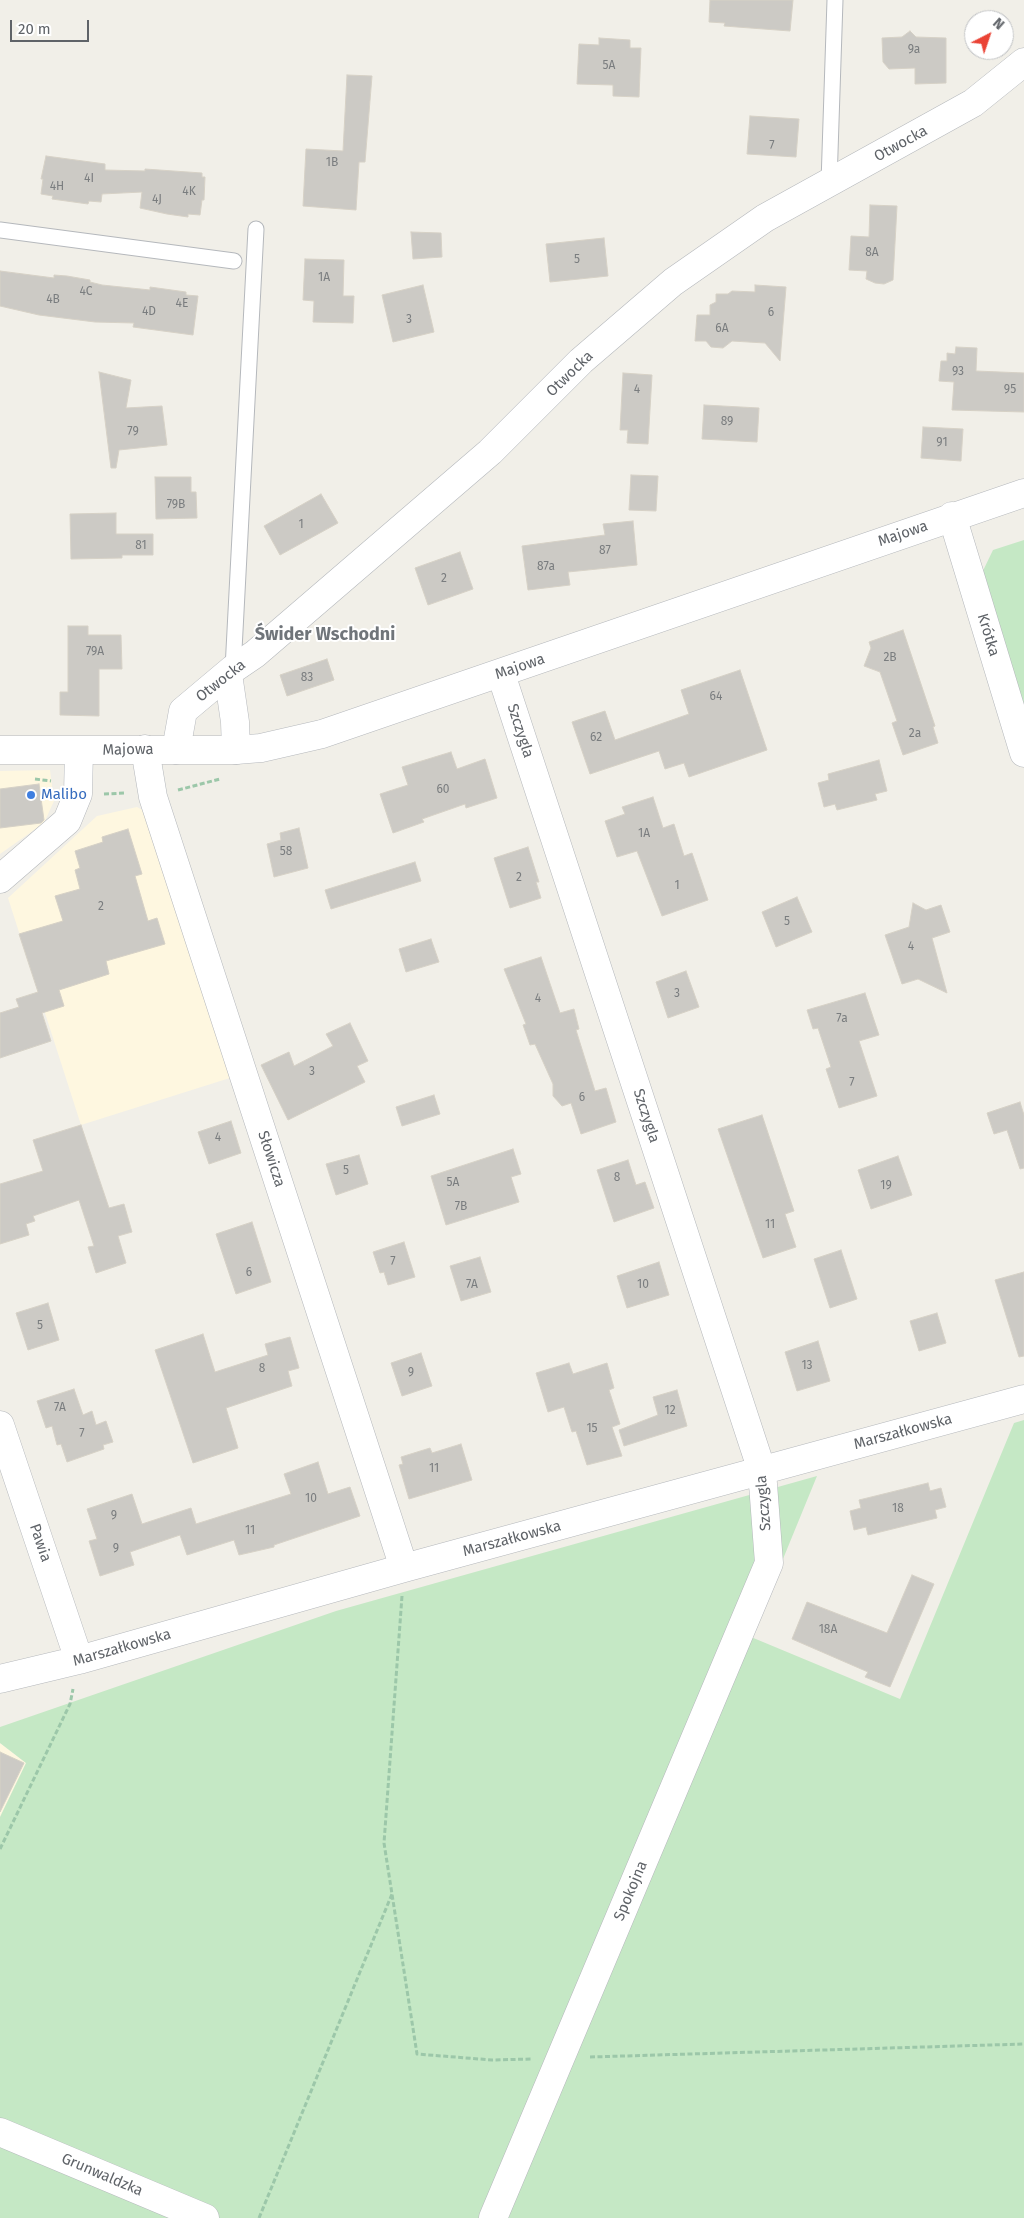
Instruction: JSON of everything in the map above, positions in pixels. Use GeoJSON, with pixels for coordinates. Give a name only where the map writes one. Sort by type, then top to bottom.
{"type":"FeatureCollection","features":[{"type":"Feature","properties":{"kind":"street","name":"Otwocka"},"geometry":{"type":"LineString","coordinates":[[176,750],[183,711],[255,654],[490,452],[581,361],[673,282],[765,218],[973,103],[1024,62]]}},
{"type":"Feature","properties":{"kind":"street","name":"Majowa"},"geometry":{"type":"LineString","coordinates":[[0,750],[236,750],[261,748],[322,734],[501,674],[1024,492]]}},
{"type":"Feature","properties":{"kind":"street","name":"Krótka"},"geometry":{"type":"LineString","coordinates":[[952,516],[1024,753]]}},
{"type":"Feature","properties":{"kind":"street"},"geometry":{"type":"LineString","coordinates":[[230,672],[236,750]]}},
{"type":"Feature","properties":{"kind":"street","name":"Szczygla"},"geometry":{"type":"LineString","coordinates":[[501,674],[762,1470],[769,1563]]}},
{"type":"Feature","properties":{"kind":"street","name":"Słowicza"},"geometry":{"type":"LineString","coordinates":[[145,749],[153,797],[404,1568]]}},
{"type":"Feature","properties":{"kind":"street"},"geometry":{"type":"LineString","coordinates":[[0,879],[67,821],[78,794],[79,751]]}},
{"type":"Feature","properties":{"kind":"street","name":"Marszałkowska"},"geometry":{"type":"LineString","coordinates":[[0,1679],[79,1660],[404,1568],[1024,1399]]}},
{"type":"Feature","properties":{"kind":"street","name":"Pawia"},"geometry":{"type":"LineString","coordinates":[[0,1426],[79,1660]]}},
{"type":"Feature","properties":{"kind":"street","name":"Spokojna"},"geometry":{"type":"LineString","coordinates":[[493,2218],[769,1563]]}},
{"type":"Feature","properties":{"kind":"street","name":"Grunwaldzka"},"geometry":{"type":"LineString","coordinates":[[0,2132],[205,2218]]}},
{"type":"Feature","properties":{"kind":"lane"},"geometry":{"type":"LineString","coordinates":[[828,183],[835,0]]}},
{"type":"Feature","properties":{"kind":"lane"},"geometry":{"type":"LineString","coordinates":[[230,672],[256,229]]}},
{"type":"Feature","properties":{"kind":"lane"},"geometry":{"type":"LineString","coordinates":[[0,230],[234,261]]}},
{"type":"Feature","properties":{"kind":"path"},"geometry":{"type":"LineString","coordinates":[[0,1850],[70,1704],[79,1660]]}},
{"type":"Feature","properties":{"kind":"path"},"geometry":{"type":"LineString","coordinates":[[259,2218],[392,1893]]}},
{"type":"Feature","properties":{"kind":"shaded area"},"geometry":{"type":"Polygon","coordinates":[[[50,770],[54,801],[44,823],[0,854],[0,771],[50,770]]]}},
{"type":"Feature","properties":{"kind":"shaded area"},"geometry":{"type":"Polygon","coordinates":[[[137,807],[148,813],[233,1077],[81,1125],[8,898],[97,816],[137,807]]]}},
{"type":"Feature","properties":{"kind":"shaded area"},"geometry":{"type":"Polygon","coordinates":[[[0,1743],[26,1763],[0,1817],[0,1743]]]}},
{"type":"Feature","properties":{"kind":"green space"},"geometry":{"type":"Polygon","coordinates":[[[1024,540],[1024,715],[979,579],[993,550],[1024,540]]]}},
{"type":"Feature","properties":{"kind":"green space"},"geometry":{"type":"Polygon","coordinates":[[[1024,1420],[1024,2218],[0,2218],[0,1817],[26,1763],[0,1743],[0,1727],[336,1611],[817,1476],[751,1637],[900,1699],[1014,1423],[1024,1420]]]}},
{"type":"Feature","properties":{"kind":"building"},"geometry":{"type":"Polygon","coordinates":[[[710,0],[793,0],[790,31],[724,26],[725,23],[709,22],[710,0]]]}},
{"type":"Feature","properties":{"kind":"building"},"geometry":{"type":"Polygon","coordinates":[[[910,31],[916,37],[946,38],[946,83],[915,84],[915,68],[889,69],[883,62],[882,38],[902,37],[910,31]]]}},
{"type":"Feature","properties":{"kind":"building"},"geometry":{"type":"Polygon","coordinates":[[[599,38],[630,40],[630,48],[641,48],[639,97],[613,96],[613,85],[577,84],[579,44],[599,45],[599,38]]]}},
{"type":"Feature","properties":{"kind":"building"},"geometry":{"type":"Polygon","coordinates":[[[347,75],[372,76],[365,162],[359,162],[356,210],[303,206],[306,149],[343,151],[347,75]]]}},
{"type":"Feature","properties":{"kind":"building"},"geometry":{"type":"Polygon","coordinates":[[[750,116],[799,119],[796,157],[747,154],[750,116]]]}},
{"type":"Feature","properties":{"kind":"building"},"geometry":{"type":"Polygon","coordinates":[[[46,156],[105,164],[105,170],[145,171],[145,169],[202,173],[202,177],[205,177],[204,200],[202,200],[200,215],[188,214],[188,217],[140,208],[142,192],[102,194],[101,202],[89,201],[88,204],[52,199],[53,196],[41,194],[43,179],[41,179],[46,156]]]}},
{"type":"Feature","properties":{"kind":"building"},"geometry":{"type":"Polygon","coordinates":[[[870,205],[897,206],[893,280],[884,284],[866,279],[867,271],[849,270],[851,236],[869,237],[870,205]]]}},
{"type":"Feature","properties":{"kind":"building"},"geometry":{"type":"Polygon","coordinates":[[[411,232],[441,233],[442,257],[413,259],[411,232]]]}},
{"type":"Feature","properties":{"kind":"building"},"geometry":{"type":"Polygon","coordinates":[[[604,238],[608,276],[550,282],[546,244],[604,238]]]}},
{"type":"Feature","properties":{"kind":"building"},"geometry":{"type":"Polygon","coordinates":[[[305,259],[344,260],[343,296],[354,296],[353,323],[313,322],[314,301],[303,300],[305,259]]]}},
{"type":"Feature","properties":{"kind":"building"},"geometry":{"type":"Polygon","coordinates":[[[0,271],[54,278],[54,275],[67,276],[90,280],[90,282],[102,285],[150,290],[150,287],[186,292],[186,295],[198,296],[193,335],[133,327],[134,323],[95,322],[39,315],[0,306],[0,271]]]}},
{"type":"Feature","properties":{"kind":"building"},"geometry":{"type":"Polygon","coordinates":[[[423,285],[434,332],[393,342],[382,295],[423,285]]]}},
{"type":"Feature","properties":{"kind":"building"},"geometry":{"type":"Polygon","coordinates":[[[755,285],[786,287],[780,361],[765,343],[732,341],[723,348],[711,347],[706,341],[695,341],[697,315],[710,315],[710,305],[716,302],[716,294],[728,294],[732,291],[755,292],[755,285]]]}},
{"type":"Feature","properties":{"kind":"building"},"geometry":{"type":"Polygon","coordinates":[[[956,347],[977,348],[976,371],[1024,373],[1024,412],[952,410],[954,382],[939,381],[941,361],[947,361],[947,353],[955,354],[956,347]]]}},
{"type":"Feature","properties":{"kind":"building"},"geometry":{"type":"Polygon","coordinates":[[[99,372],[131,380],[126,408],[162,406],[167,445],[119,450],[116,468],[111,468],[99,372]]]}},
{"type":"Feature","properties":{"kind":"building"},"geometry":{"type":"Polygon","coordinates":[[[623,373],[652,375],[648,444],[627,443],[628,430],[620,430],[623,373]]]}},
{"type":"Feature","properties":{"kind":"building"},"geometry":{"type":"Polygon","coordinates":[[[704,405],[759,408],[757,442],[702,439],[704,405]]]}},
{"type":"Feature","properties":{"kind":"building"},"geometry":{"type":"Polygon","coordinates":[[[923,427],[963,429],[961,461],[921,458],[923,427]]]}},
{"type":"Feature","properties":{"kind":"building"},"geometry":{"type":"Polygon","coordinates":[[[631,475],[658,476],[656,511],[629,510],[631,475]]]}},
{"type":"Feature","properties":{"kind":"building"},"geometry":{"type":"Polygon","coordinates":[[[155,477],[191,477],[191,492],[196,492],[197,518],[156,519],[155,477]]]}},
{"type":"Feature","properties":{"kind":"building"},"geometry":{"type":"Polygon","coordinates":[[[321,494],[338,523],[280,555],[264,526],[321,494]]]}},
{"type":"Feature","properties":{"kind":"building"},"geometry":{"type":"Polygon","coordinates":[[[116,513],[116,534],[153,534],[153,555],[122,555],[122,558],[71,559],[70,514],[116,513]]]}},
{"type":"Feature","properties":{"kind":"building"},"geometry":{"type":"Polygon","coordinates":[[[633,521],[637,565],[568,572],[570,585],[528,590],[522,546],[605,535],[603,524],[633,521]]]}},
{"type":"Feature","properties":{"kind":"building"},"geometry":{"type":"Polygon","coordinates":[[[460,552],[473,589],[428,605],[415,568],[460,552]]]}},
{"type":"Feature","properties":{"kind":"building"},"geometry":{"type":"Polygon","coordinates":[[[68,626],[88,626],[88,635],[121,635],[122,669],[99,669],[99,716],[60,715],[60,692],[68,692],[68,626]]]}},
{"type":"Feature","properties":{"kind":"building"},"geometry":{"type":"Polygon","coordinates":[[[903,630],[935,726],[933,727],[938,743],[903,755],[892,723],[897,721],[880,672],[864,666],[871,648],[869,642],[903,630]]]}},
{"type":"Feature","properties":{"kind":"building"},"geometry":{"type":"Polygon","coordinates":[[[327,659],[334,680],[287,696],[280,675],[327,659]]]}},
{"type":"Feature","properties":{"kind":"building"},"geometry":{"type":"Polygon","coordinates":[[[740,670],[767,750],[689,777],[684,763],[665,769],[659,751],[590,774],[572,722],[605,711],[615,740],[689,714],[681,690],[740,670]]]}},
{"type":"Feature","properties":{"kind":"building"},"geometry":{"type":"Polygon","coordinates":[[[451,752],[457,769],[485,759],[497,798],[466,808],[465,804],[422,819],[424,822],[393,833],[380,794],[408,785],[402,767],[451,752]]]}},
{"type":"Feature","properties":{"kind":"building"},"geometry":{"type":"Polygon","coordinates":[[[879,760],[887,791],[875,794],[877,800],[837,810],[835,804],[824,807],[818,783],[829,780],[828,774],[879,760]]]}},
{"type":"Feature","properties":{"kind":"building"},"geometry":{"type":"Polygon","coordinates":[[[39,784],[44,820],[41,823],[0,828],[0,789],[39,784]]]}},
{"type":"Feature","properties":{"kind":"building"},"geometry":{"type":"Polygon","coordinates":[[[653,797],[663,828],[674,824],[684,856],[692,853],[708,900],[662,916],[637,851],[617,857],[605,821],[625,814],[622,807],[653,797]]]}},
{"type":"Feature","properties":{"kind":"building"},"geometry":{"type":"Polygon","coordinates":[[[299,828],[308,868],[274,877],[267,844],[281,840],[280,833],[299,828]]]}},
{"type":"Feature","properties":{"kind":"building"},"geometry":{"type":"Polygon","coordinates":[[[128,829],[142,874],[135,876],[148,921],[157,918],[165,944],[106,961],[109,974],[59,990],[64,1006],[42,1013],[51,1041],[0,1058],[0,1013],[19,1007],[16,999],[38,992],[19,934],[63,921],[55,896],[80,889],[75,870],[80,868],[75,851],[103,842],[102,837],[128,829]]]}},
{"type":"Feature","properties":{"kind":"building"},"geometry":{"type":"Polygon","coordinates":[[[528,847],[539,882],[536,882],[541,898],[510,908],[494,858],[528,847]]]}},
{"type":"Feature","properties":{"kind":"building"},"geometry":{"type":"Polygon","coordinates":[[[415,862],[421,881],[331,909],[325,890],[415,862]]]}},
{"type":"Feature","properties":{"kind":"building"},"geometry":{"type":"Polygon","coordinates":[[[797,897],[812,932],[776,947],[762,912],[797,897]]]}},
{"type":"Feature","properties":{"kind":"building"},"geometry":{"type":"Polygon","coordinates":[[[913,903],[926,910],[941,905],[950,932],[932,938],[947,993],[918,979],[902,984],[885,935],[909,927],[913,903]]]}},
{"type":"Feature","properties":{"kind":"building"},"geometry":{"type":"Polygon","coordinates":[[[431,939],[439,962],[406,972],[399,949],[431,939]]]}},
{"type":"Feature","properties":{"kind":"building"},"geometry":{"type":"Polygon","coordinates":[[[541,957],[560,1013],[574,1009],[579,1029],[576,1030],[595,1091],[606,1088],[616,1122],[581,1134],[571,1103],[562,1106],[553,1096],[553,1084],[535,1044],[530,1045],[523,1025],[526,1024],[504,969],[541,957]]]}},
{"type":"Feature","properties":{"kind":"building"},"geometry":{"type":"Polygon","coordinates":[[[686,971],[699,1007],[668,1018],[656,982],[686,971]]]}},
{"type":"Feature","properties":{"kind":"building"},"geometry":{"type":"Polygon","coordinates":[[[865,993],[879,1035],[859,1041],[877,1096],[839,1108],[826,1069],[831,1067],[818,1028],[813,1029],[807,1010],[865,993]]]}},
{"type":"Feature","properties":{"kind":"building"},"geometry":{"type":"Polygon","coordinates":[[[350,1023],[368,1061],[357,1066],[365,1082],[288,1120],[261,1065],[289,1052],[294,1066],[333,1046],[326,1034],[350,1023]]]}},
{"type":"Feature","properties":{"kind":"building"},"geometry":{"type":"Polygon","coordinates":[[[434,1095],[440,1114],[402,1126],[396,1107],[434,1095]]]}},
{"type":"Feature","properties":{"kind":"building"},"geometry":{"type":"Polygon","coordinates":[[[1020,1102],[1024,1115],[1024,1168],[1020,1169],[1007,1130],[994,1134],[987,1113],[1020,1102]]]}},
{"type":"Feature","properties":{"kind":"building"},"geometry":{"type":"Polygon","coordinates":[[[762,1115],[794,1211],[785,1214],[796,1247],[763,1258],[718,1129],[762,1115]]]}},
{"type":"Feature","properties":{"kind":"building"},"geometry":{"type":"Polygon","coordinates":[[[231,1121],[241,1153],[209,1164],[198,1132],[231,1121]]]}},
{"type":"Feature","properties":{"kind":"building"},"geometry":{"type":"Polygon","coordinates":[[[81,1125],[109,1208],[124,1204],[132,1232],[118,1236],[126,1263],[96,1273],[88,1247],[94,1246],[79,1200],[33,1216],[35,1221],[26,1224],[29,1235],[0,1244],[0,1184],[43,1171],[33,1140],[81,1125]]]}},
{"type":"Feature","properties":{"kind":"building"},"geometry":{"type":"Polygon","coordinates":[[[513,1149],[521,1174],[511,1177],[519,1202],[446,1225],[431,1176],[513,1149]]]}},
{"type":"Feature","properties":{"kind":"building"},"geometry":{"type":"Polygon","coordinates":[[[359,1155],[368,1184],[336,1195],[326,1164],[359,1155]]]}},
{"type":"Feature","properties":{"kind":"building"},"geometry":{"type":"Polygon","coordinates":[[[898,1156],[912,1195],[871,1209],[858,1170],[898,1156]]]}},
{"type":"Feature","properties":{"kind":"building"},"geometry":{"type":"Polygon","coordinates":[[[628,1160],[636,1185],[645,1182],[654,1208],[614,1222],[597,1170],[628,1160]]]}},
{"type":"Feature","properties":{"kind":"building"},"geometry":{"type":"Polygon","coordinates":[[[252,1222],[271,1282],[236,1294],[216,1234],[252,1222]]]}},
{"type":"Feature","properties":{"kind":"building"},"geometry":{"type":"Polygon","coordinates":[[[404,1242],[415,1277],[388,1285],[384,1272],[380,1273],[373,1252],[404,1242]]]}},
{"type":"Feature","properties":{"kind":"building"},"geometry":{"type":"Polygon","coordinates":[[[841,1250],[857,1299],[830,1308],[814,1259],[841,1250]]]}},
{"type":"Feature","properties":{"kind":"building"},"geometry":{"type":"Polygon","coordinates":[[[480,1257],[491,1292],[461,1301],[450,1266],[480,1257]]]}},
{"type":"Feature","properties":{"kind":"building"},"geometry":{"type":"Polygon","coordinates":[[[659,1262],[669,1295],[627,1308],[617,1276],[659,1262]]]}},
{"type":"Feature","properties":{"kind":"building"},"geometry":{"type":"Polygon","coordinates":[[[1024,1272],[1024,1356],[1019,1357],[995,1280],[1024,1272]]]}},
{"type":"Feature","properties":{"kind":"building"},"geometry":{"type":"Polygon","coordinates":[[[48,1303],[59,1340],[28,1350],[16,1313],[48,1303]]]}},
{"type":"Feature","properties":{"kind":"building"},"geometry":{"type":"Polygon","coordinates":[[[937,1313],[946,1343],[919,1351],[910,1321],[937,1313]]]}},
{"type":"Feature","properties":{"kind":"building"},"geometry":{"type":"Polygon","coordinates":[[[203,1334],[215,1372],[268,1355],[265,1344],[290,1337],[299,1368],[288,1371],[292,1386],[226,1408],[238,1448],[193,1463],[155,1350],[203,1334]]]}},
{"type":"Feature","properties":{"kind":"building"},"geometry":{"type":"Polygon","coordinates":[[[818,1341],[830,1381],[797,1391],[785,1352],[818,1341]]]}},
{"type":"Feature","properties":{"kind":"building"},"geometry":{"type":"Polygon","coordinates":[[[421,1353],[432,1386],[402,1396],[391,1363],[421,1353]]]}},
{"type":"Feature","properties":{"kind":"building"},"geometry":{"type":"Polygon","coordinates":[[[569,1363],[573,1374],[607,1363],[614,1388],[609,1390],[620,1424],[612,1427],[622,1456],[587,1465],[576,1431],[572,1432],[564,1407],[548,1412],[536,1373],[569,1363]]]}},
{"type":"Feature","properties":{"kind":"building"},"geometry":{"type":"Polygon","coordinates":[[[74,1389],[83,1415],[92,1411],[96,1425],[106,1421],[113,1442],[103,1445],[104,1449],[67,1462],[61,1444],[57,1445],[52,1426],[46,1428],[37,1401],[74,1389]]]}},
{"type":"Feature","properties":{"kind":"building"},"geometry":{"type":"Polygon","coordinates":[[[677,1390],[687,1426],[624,1446],[619,1430],[658,1415],[653,1397],[677,1390]]]}},
{"type":"Feature","properties":{"kind":"building"},"geometry":{"type":"Polygon","coordinates":[[[461,1444],[472,1480],[409,1499],[399,1465],[403,1464],[401,1457],[430,1448],[432,1453],[461,1444]]]}},
{"type":"Feature","properties":{"kind":"building"},"geometry":{"type":"Polygon","coordinates":[[[318,1462],[328,1494],[350,1487],[360,1516],[274,1545],[274,1547],[239,1555],[234,1540],[187,1555],[180,1535],[130,1552],[134,1565],[100,1576],[89,1541],[97,1539],[87,1509],[132,1494],[142,1524],[191,1508],[196,1524],[291,1494],[284,1474],[318,1462]]]}},
{"type":"Feature","properties":{"kind":"building"},"geometry":{"type":"Polygon","coordinates":[[[928,1483],[930,1491],[941,1488],[946,1507],[935,1510],[937,1518],[868,1535],[866,1527],[854,1530],[850,1511],[861,1508],[859,1500],[928,1483]]]}},
{"type":"Feature","properties":{"kind":"building"},"geometry":{"type":"Polygon","coordinates":[[[912,1575],[934,1584],[890,1687],[865,1677],[868,1672],[792,1639],[807,1602],[887,1633],[912,1575]]]}},
{"type":"Feature","properties":{"kind":"building"},"geometry":{"type":"Polygon","coordinates":[[[0,1752],[24,1763],[0,1812],[0,1752]]]}},
{"type":"Feature","properties":{"kind":"place","name":"Malibo"},"geometry":{"type":"Point","coordinates":[31,795]}},
{"type":"Feature","properties":{"kind":"district","name":"Świder Wschodni"},"geometry":{"type":"Point","coordinates":[325,635]}}]}
